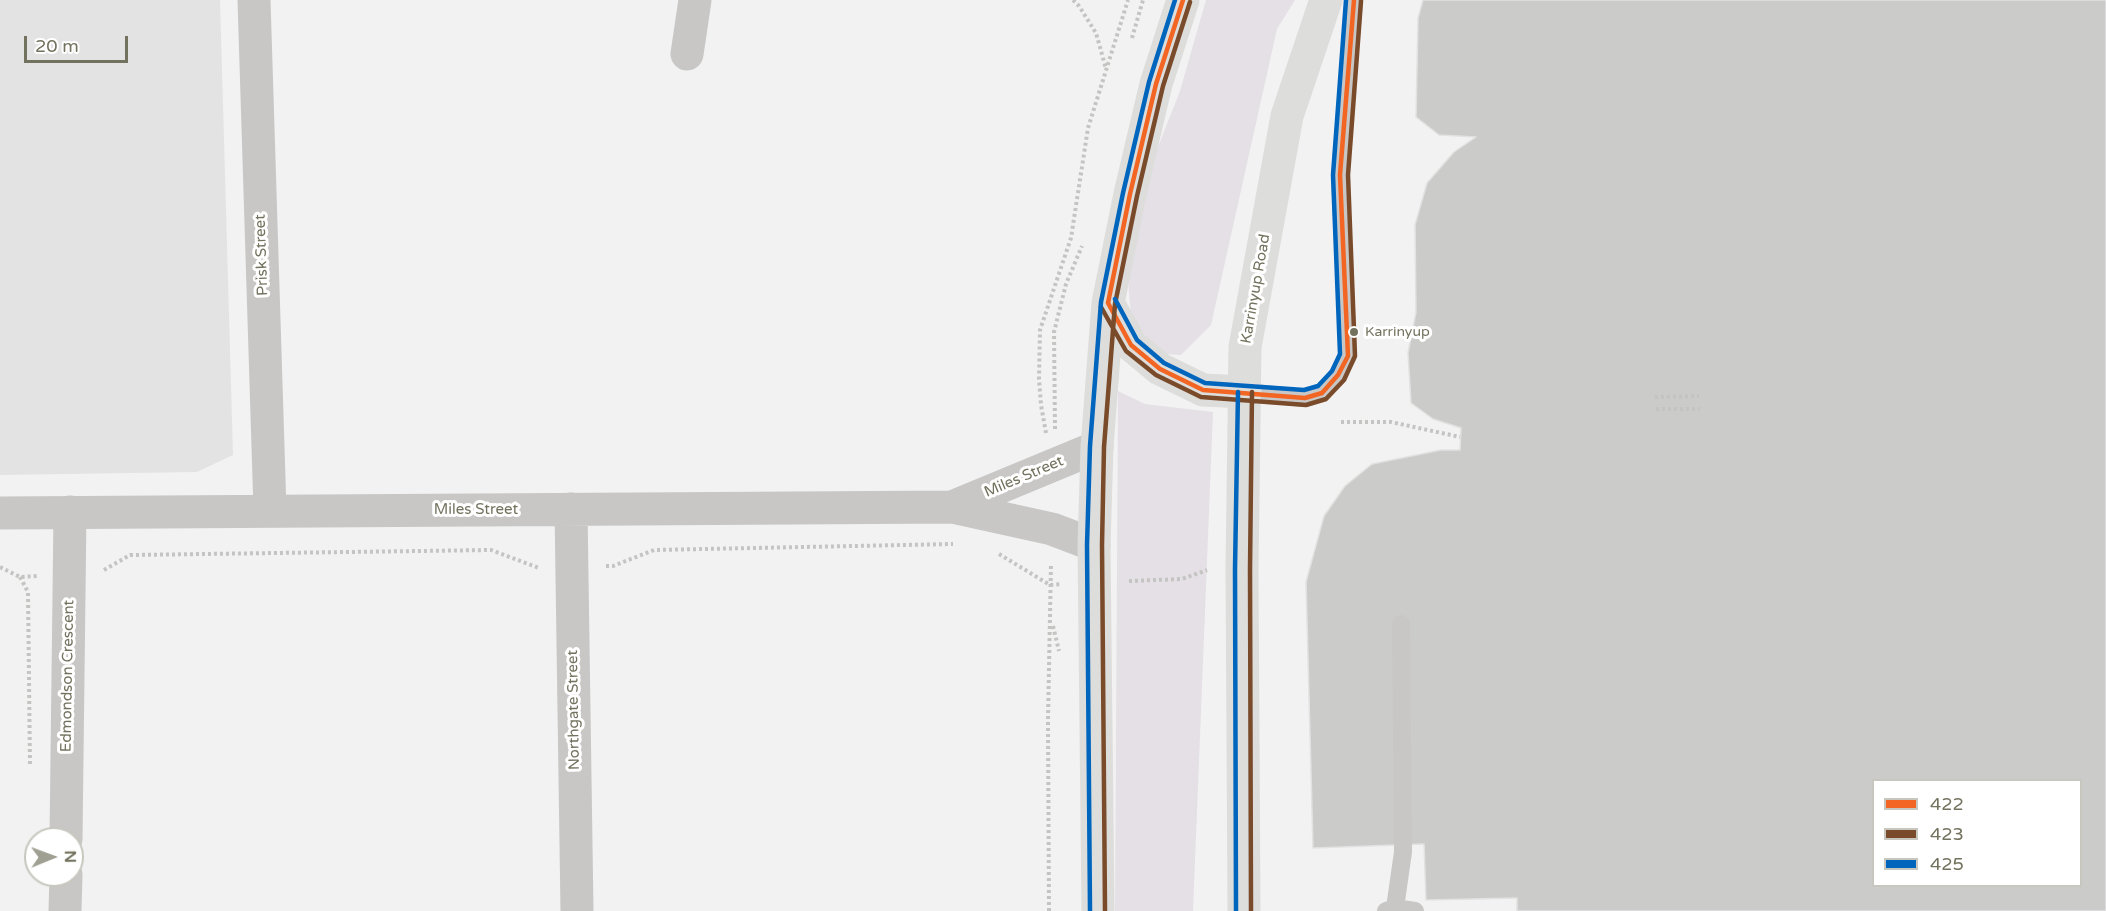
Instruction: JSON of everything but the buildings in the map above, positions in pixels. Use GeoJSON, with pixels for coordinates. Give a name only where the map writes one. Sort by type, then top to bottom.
{"type":"FeatureCollection","features":[{"type":"Feature","properties":{"kind":"highway"},"geometry":{"type":"LineString","coordinates":[[1098,911],[1094,545],[1097,447],[1108,303],[1130,194],[1156,84],[1183,0]]}},
{"type":"Feature","properties":{"kind":"highway","name":"Karrinyup Road"},"geometry":{"type":"LineString","coordinates":[[1244,911],[1242,569],[1245,347],[1287,116],[1326,0]]}},
{"type":"Feature","properties":{"kind":"highway"},"geometry":{"type":"LineString","coordinates":[[1108,303],[1131,345],[1160,369],[1203,390],[1245,392]]}},
{"type":"Feature","properties":{"kind":"street","name":"Prisk Street"},"geometry":{"type":"LineString","coordinates":[[254,0],[270,511]]}},
{"type":"Feature","properties":{"kind":"street"},"geometry":{"type":"LineString","coordinates":[[687,54],[695,0]]}},
{"type":"Feature","properties":{"kind":"street","name":"Miles Street"},"geometry":{"type":"LineString","coordinates":[[952,507],[1097,447]]}},
{"type":"Feature","properties":{"kind":"street","name":"Miles Street"},"geometry":{"type":"LineString","coordinates":[[0,513],[952,507],[1052,529],[1094,545]]}},
{"type":"Feature","properties":{"kind":"street","name":"Northgate Street"},"geometry":{"type":"LineString","coordinates":[[571,509],[578,911]]}},
{"type":"Feature","properties":{"kind":"street","name":"Edmondson Crescent"},"geometry":{"type":"LineString","coordinates":[[66,827],[70,512]]}},
{"type":"Feature","properties":{"kind":"street"},"geometry":{"type":"LineString","coordinates":[[65,911],[66,887]]}},
{"type":"Feature","properties":{"kind":"lane"},"geometry":{"type":"LineString","coordinates":[[1245,392],[1305,398],[1322,393],[1338,375],[1348,356],[1340,175],[1354,0]]}},
{"type":"Feature","properties":{"kind":"lane"},"geometry":{"type":"LineString","coordinates":[[1401,624],[1403,852],[1391,910],[1415,911]]}},
{"type":"Feature","properties":{"kind":"path"},"geometry":{"type":"LineString","coordinates":[[1073,0],[1096,33],[1106,70]]}},
{"type":"Feature","properties":{"kind":"path"},"geometry":{"type":"LineString","coordinates":[[1051,465],[1041,405],[1040,330],[1071,238],[1088,128],[1128,0]]}},
{"type":"Feature","properties":{"kind":"path"},"geometry":{"type":"LineString","coordinates":[[1655,397],[1699,396]]}},
{"type":"Feature","properties":{"kind":"path"},"geometry":{"type":"LineString","coordinates":[[1656,410],[1700,409]]}},
{"type":"Feature","properties":{"kind":"path"},"geometry":{"type":"LineString","coordinates":[[1341,422],[1391,422],[1460,437]]}},
{"type":"Feature","properties":{"kind":"path"},"geometry":{"type":"LineString","coordinates":[[0,567],[20,577],[28,592],[30,769]]}},
{"type":"Feature","properties":{"kind":"path"},"geometry":{"type":"LineString","coordinates":[[1095,583],[1182,579],[1209,570],[1242,569]]}},
{"type":"Feature","properties":{"kind":"path"},"geometry":{"type":"LineString","coordinates":[[1049,911],[1050,585]]}},
{"type":"Feature","properties":{"kind":"shaded area"},"geometry":{"type":"Polygon","coordinates":[[[0,0],[220,0],[233,455],[197,472],[0,475],[0,0]]]}},
{"type":"Feature","properties":{"kind":"shaded area"},"geometry":{"type":"Polygon","coordinates":[[[1206,0],[1295,0],[1277,29],[1211,325],[1181,355],[1150,353],[1131,315],[1128,282],[1154,157],[1180,91],[1206,0]]]}},
{"type":"Feature","properties":{"kind":"shaded area"},"geometry":{"type":"Polygon","coordinates":[[[1118,391],[1145,404],[1213,412],[1193,911],[1115,911],[1118,391]]]}},
{"type":"Feature","properties":{"kind":"transit line","name":"425"},"geometry":{"type":"LineString","coordinates":[[1090,911],[1087,545],[1090,446],[1101,302],[1149,82],[1175,0]]}},
{"type":"Feature","properties":{"kind":"transit line","name":"422"},"geometry":{"type":"LineString","coordinates":[[1108,303],[1130,194],[1156,84],[1183,0]]}},
{"type":"Feature","properties":{"kind":"transit line","name":"425"},"geometry":{"type":"LineString","coordinates":[[1115,299],[1137,340],[1164,363],[1205,383],[1304,390],[1318,386],[1332,371],[1340,354],[1333,175],[1346,0]]}},
{"type":"Feature","properties":{"kind":"transit line","name":"422"},"geometry":{"type":"LineString","coordinates":[[1108,303],[1131,345],[1160,369],[1203,390],[1305,398],[1322,393],[1338,375],[1348,356],[1340,175],[1354,0]]}},
{"type":"Feature","properties":{"kind":"transit line","name":"423"},"geometry":{"type":"LineString","coordinates":[[1101,307],[1126,351],[1156,375],[1201,397],[1306,405],[1326,399],[1344,380],[1355,356],[1348,175],[1361,1]]}},
{"type":"Feature","properties":{"kind":"transit line","name":"423"},"geometry":{"type":"LineString","coordinates":[[1105,911],[1102,545],[1104,447],[1115,304],[1163,86],[1190,2]]}},
{"type":"Feature","properties":{"kind":"transit line","name":"425"},"geometry":{"type":"LineString","coordinates":[[1236,911],[1235,569],[1238,392]]}},
{"type":"Feature","properties":{"kind":"transit line","name":"423"},"geometry":{"type":"LineString","coordinates":[[1251,911],[1252,392]]}},
{"type":"Feature","properties":{"kind":"place","name":"Karrinyup"},"geometry":{"type":"Point","coordinates":[1354,332]}}]}
